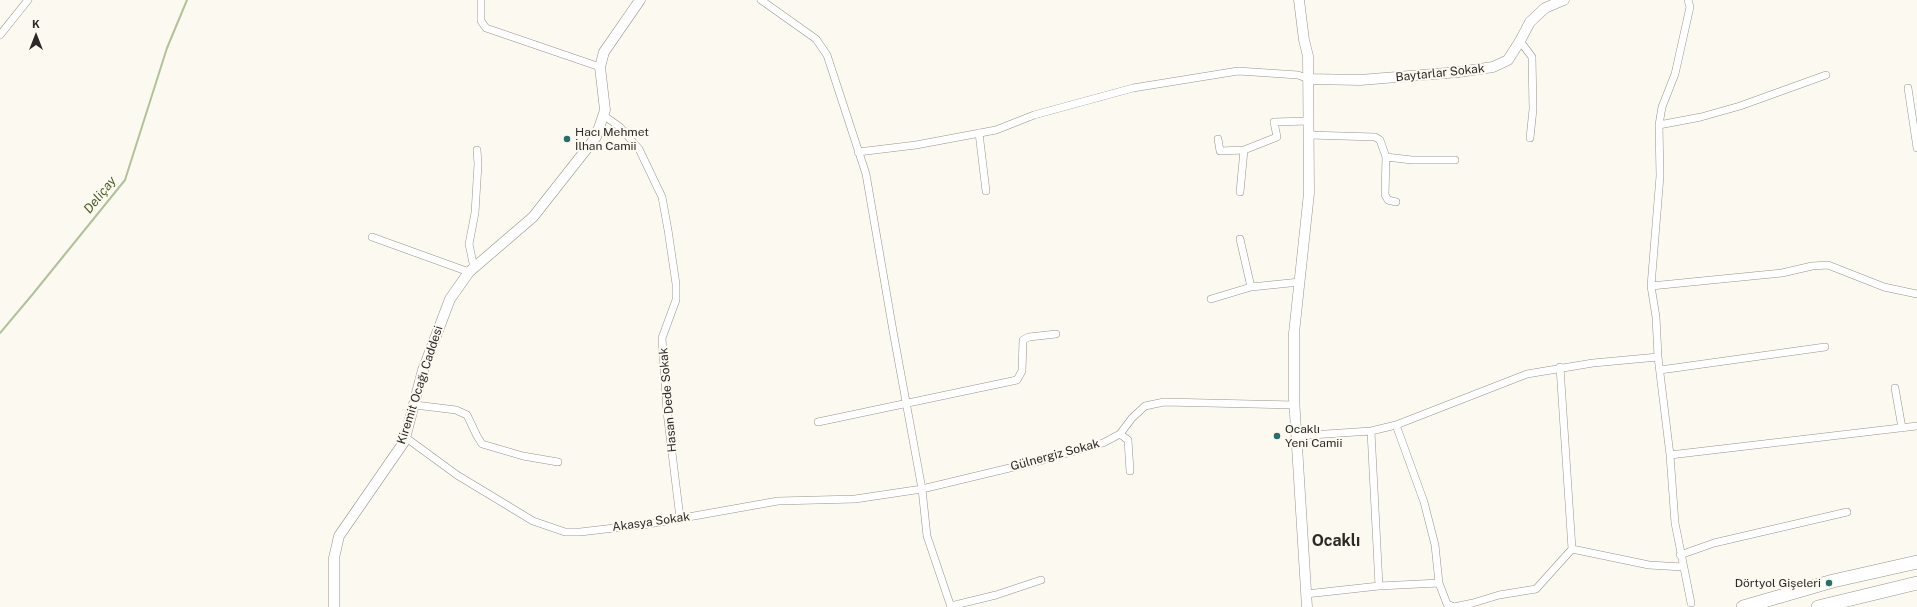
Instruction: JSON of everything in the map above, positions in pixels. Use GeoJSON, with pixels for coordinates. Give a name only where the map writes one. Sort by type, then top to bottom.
{"type":"FeatureCollection","features":[{"type":"Feature","properties":{"kind":"highway"},"geometry":{"type":"LineString","coordinates":[[1743,607],[1833,581],[1917,562]]}},
{"type":"Feature","properties":{"kind":"highway"},"geometry":{"type":"LineString","coordinates":[[1818,607],[1917,583]]}},
{"type":"Feature","properties":{"kind":"street"},"geometry":{"type":"LineString","coordinates":[[0,35],[28,0]]}},
{"type":"Feature","properties":{"kind":"street"},"geometry":{"type":"LineString","coordinates":[[481,0],[481,21],[486,28],[600,67]]}},
{"type":"Feature","properties":{"kind":"street","name":"Kiremit Ocağı Caddesi"},"geometry":{"type":"LineString","coordinates":[[334,607],[334,558],[339,536],[404,442],[423,370],[450,299],[472,270],[533,217],[596,137],[604,110],[600,67],[604,52],[640,0]]}},
{"type":"Feature","properties":{"kind":"street"},"geometry":{"type":"LineString","coordinates":[[761,0],[816,39],[827,55],[866,174],[922,489],[927,536],[951,607],[996,595],[1041,580]]}},
{"type":"Feature","properties":{"kind":"street"},"geometry":{"type":"LineString","coordinates":[[1299,0],[1304,40],[1308,56],[1309,193],[1294,333],[1296,436],[1307,607]]}},
{"type":"Feature","properties":{"kind":"street","name":"Baytarlar Sokak"},"geometry":{"type":"LineString","coordinates":[[1309,79],[1360,80],[1459,72],[1493,67],[1508,60],[1530,22],[1545,8],[1564,0]]}},
{"type":"Feature","properties":{"kind":"street"},"geometry":{"type":"LineString","coordinates":[[1688,0],[1690,7],[1675,74],[1662,107],[1659,125],[1660,176],[1651,286],[1656,317],[1658,356],[1670,455],[1674,523],[1692,603]]}},
{"type":"Feature","properties":{"kind":"street"},"geometry":{"type":"LineString","coordinates":[[1520,41],[1532,57],[1533,109],[1530,138]]}},
{"type":"Feature","properties":{"kind":"street"},"geometry":{"type":"LineString","coordinates":[[858,152],[916,145],[996,130],[1034,115],[1133,88],[1238,71],[1298,75],[1309,79]]}},
{"type":"Feature","properties":{"kind":"street"},"geometry":{"type":"LineString","coordinates":[[1659,125],[1701,117],[1740,106],[1826,75]]}},
{"type":"Feature","properties":{"kind":"street"},"geometry":{"type":"LineString","coordinates":[[1908,88],[1917,148]]}},
{"type":"Feature","properties":{"kind":"street","name":"Hasan Dede Sokak"},"geometry":{"type":"LineString","coordinates":[[603,115],[620,127],[639,149],[662,197],[676,284],[676,300],[662,338],[667,412],[680,518]]}},
{"type":"Feature","properties":{"kind":"street"},"geometry":{"type":"LineString","coordinates":[[1218,139],[1220,151],[1244,150],[1277,137],[1274,122],[1309,121]]}},
{"type":"Feature","properties":{"kind":"street"},"geometry":{"type":"LineString","coordinates":[[980,133],[986,191]]}},
{"type":"Feature","properties":{"kind":"street"},"geometry":{"type":"LineString","coordinates":[[1309,135],[1374,137],[1380,140],[1386,157],[1385,194],[1388,200],[1396,202]]}},
{"type":"Feature","properties":{"kind":"street"},"geometry":{"type":"LineString","coordinates":[[372,236],[472,270],[469,244],[475,213],[478,164],[476,150]]}},
{"type":"Feature","properties":{"kind":"street"},"geometry":{"type":"LineString","coordinates":[[1240,192],[1244,150]]}},
{"type":"Feature","properties":{"kind":"street"},"geometry":{"type":"LineString","coordinates":[[1386,157],[1412,160],[1455,160]]}},
{"type":"Feature","properties":{"kind":"street"},"geometry":{"type":"LineString","coordinates":[[1240,239],[1251,287]]}},
{"type":"Feature","properties":{"kind":"street"},"geometry":{"type":"LineString","coordinates":[[1651,286],[1782,273],[1812,266],[1828,265],[1884,287],[1917,294]]}},
{"type":"Feature","properties":{"kind":"street"},"geometry":{"type":"LineString","coordinates":[[1211,299],[1251,287],[1300,282]]}},
{"type":"Feature","properties":{"kind":"street"},"geometry":{"type":"LineString","coordinates":[[818,422],[1017,380],[1021,377],[1022,372],[1023,340],[1029,337],[1056,334]]}},
{"type":"Feature","properties":{"kind":"street"},"geometry":{"type":"LineString","coordinates":[[1660,370],[1825,347]]}},
{"type":"Feature","properties":{"kind":"street"},"geometry":{"type":"LineString","coordinates":[[1296,436],[1371,431],[1396,425],[1527,374],[1560,367],[1658,356]]}},
{"type":"Feature","properties":{"kind":"street"},"geometry":{"type":"LineString","coordinates":[[1396,425],[1424,502],[1435,545],[1439,583],[1447,604],[1454,607],[1499,595],[1536,589],[1572,549],[1560,367]]}},
{"type":"Feature","properties":{"kind":"street"},"geometry":{"type":"LineString","coordinates":[[1895,388],[1902,428]]}},
{"type":"Feature","properties":{"kind":"street","name":"Gülnergiz Sokak"},"geometry":{"type":"LineString","coordinates":[[922,489],[1103,443],[1120,434],[1132,418],[1145,406],[1164,402],[1295,405]]}},
{"type":"Feature","properties":{"kind":"street"},"geometry":{"type":"LineString","coordinates":[[415,405],[456,410],[467,415],[476,436],[482,444],[524,456],[558,462]]}},
{"type":"Feature","properties":{"kind":"street"},"geometry":{"type":"LineString","coordinates":[[1670,455],[1917,426]]}},
{"type":"Feature","properties":{"kind":"street"},"geometry":{"type":"LineString","coordinates":[[1371,431],[1379,586]]}},
{"type":"Feature","properties":{"kind":"street"},"geometry":{"type":"LineString","coordinates":[[1120,434],[1128,440],[1130,471]]}},
{"type":"Feature","properties":{"kind":"street","name":"Akasya Sokak"},"geometry":{"type":"LineString","coordinates":[[406,437],[457,475],[533,521],[565,532],[634,526],[778,501],[855,499],[922,489]]}},
{"type":"Feature","properties":{"kind":"street"},"geometry":{"type":"LineString","coordinates":[[1680,555],[1714,543],[1847,512]]}},
{"type":"Feature","properties":{"kind":"street"},"geometry":{"type":"LineString","coordinates":[[1572,549],[1649,565],[1683,567]]}},
{"type":"Feature","properties":{"kind":"street"},"geometry":{"type":"LineString","coordinates":[[1306,594],[1379,586],[1439,583]]}},
{"type":"Feature","properties":{"kind":"waterway","name":"Deliçay"},"geometry":{"type":"LineString","coordinates":[[0,333],[125,180],[167,48],[187,0]]}},
{"type":"Feature","properties":{"kind":"place","name":"Hacı Mehmet İlhan Camii"},"geometry":{"type":"Point","coordinates":[567,139]}},
{"type":"Feature","properties":{"kind":"place","name":"Ocaklı Yeni Camii"},"geometry":{"type":"Point","coordinates":[1277,436]}},
{"type":"Feature","properties":{"kind":"place","name":"Dörtyol Gişeleri"},"geometry":{"type":"Point","coordinates":[1829,583]}},
{"type":"Feature","properties":{"kind":"district","name":"Ocaklı"},"geometry":{"type":"Point","coordinates":[1336,541]}}]}
